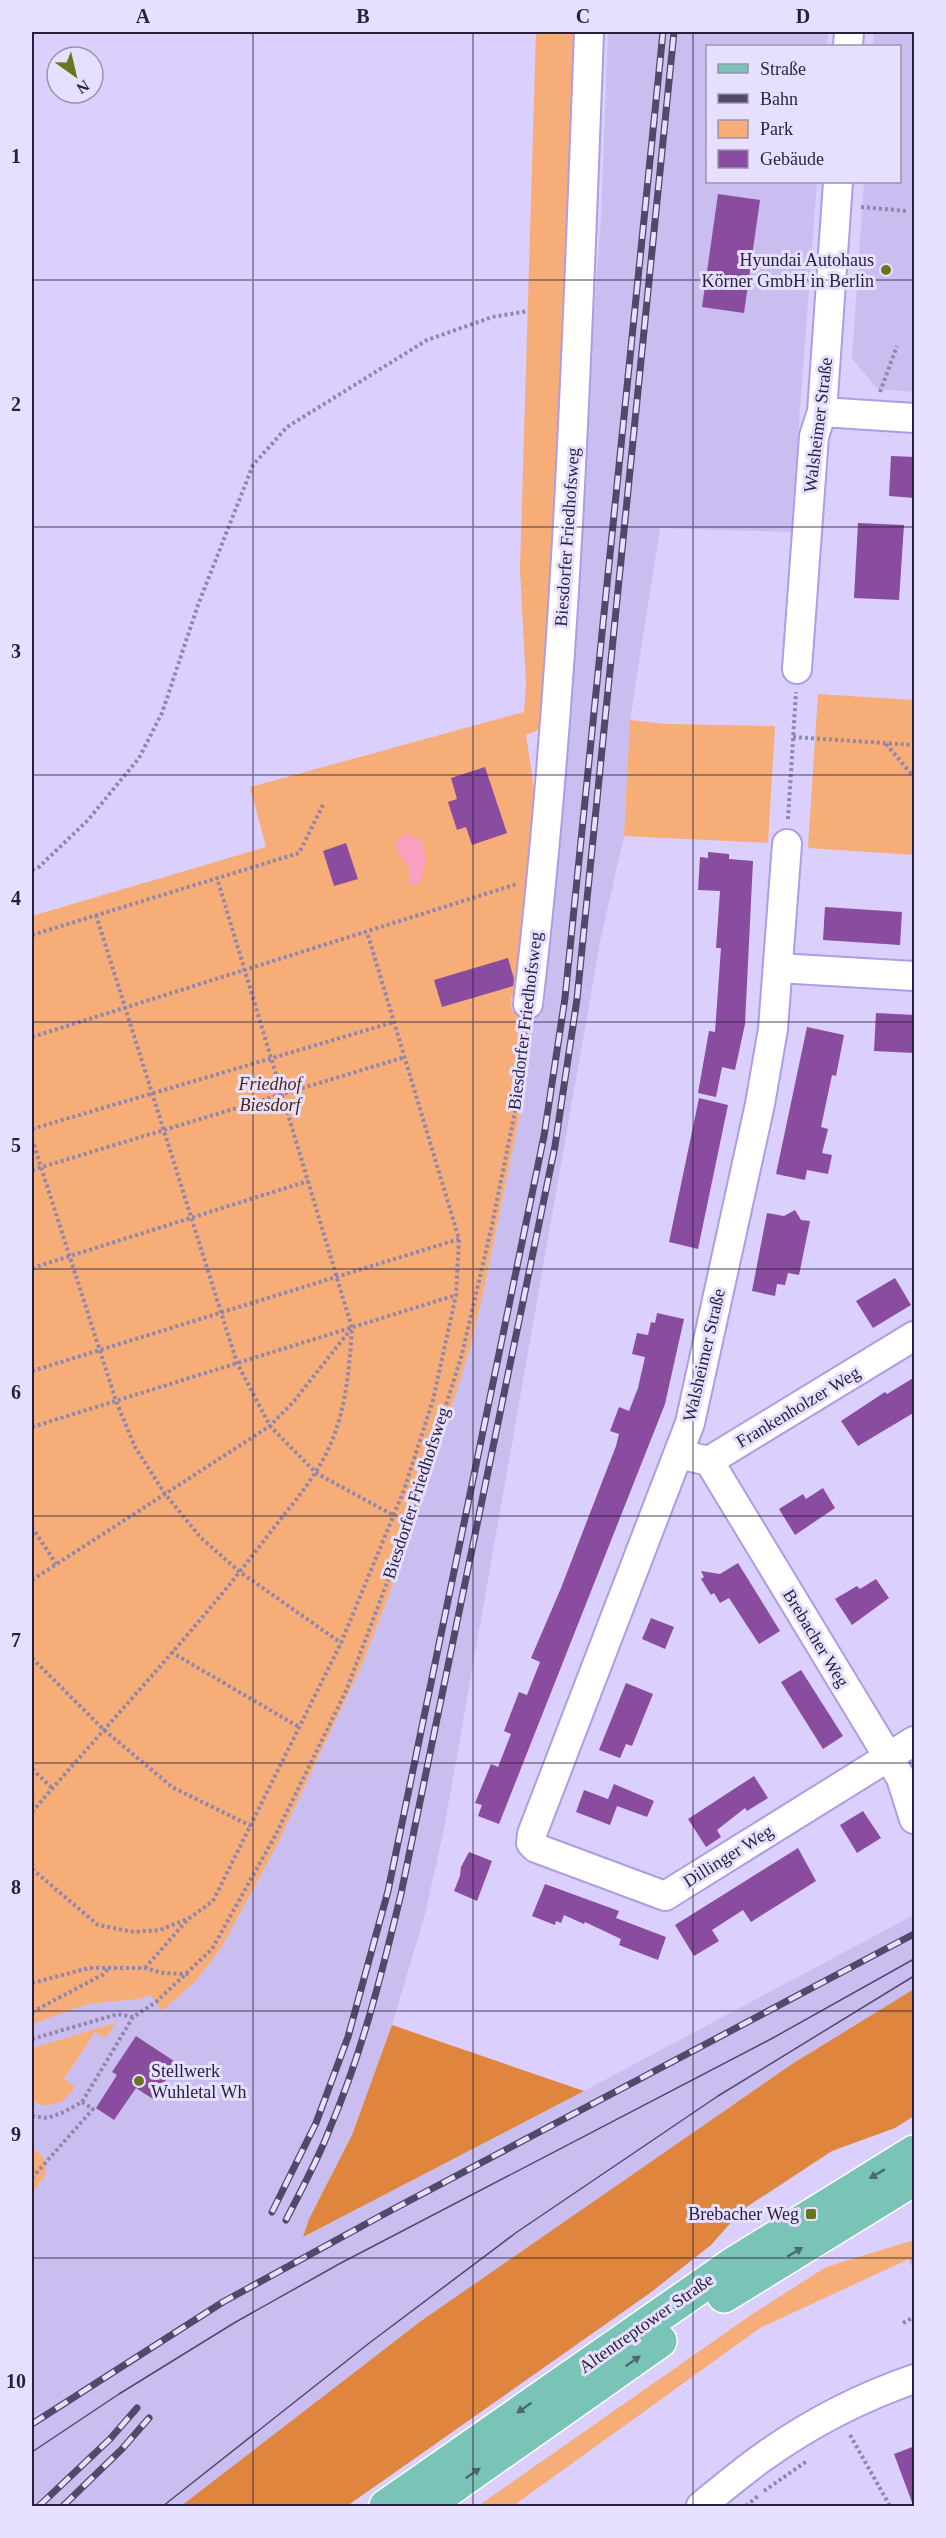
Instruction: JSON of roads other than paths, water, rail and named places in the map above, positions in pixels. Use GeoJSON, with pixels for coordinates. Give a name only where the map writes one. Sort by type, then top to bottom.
{"type":"FeatureCollection","features":[{"type":"Feature","properties":{"kind":"main road","name":"Altentreptower Straße"},"geometry":{"type":"LineString","coordinates":[[386,2506],[733,2264],[915,2152]]}},
{"type":"Feature","properties":{"kind":"main road","name":"Altentreptower Straße"},"geometry":{"type":"LineString","coordinates":[[425,2506],[736,2288],[915,2179]]}},
{"type":"Feature","properties":{"kind":"street","name":"Biesdorfer Friedhofsweg"},"geometry":{"type":"LineString","coordinates":[[528,1004],[543,877],[572,483],[589,32]]}},
{"type":"Feature","properties":{"kind":"street","name":"Walsheimer Straße"},"geometry":{"type":"LineString","coordinates":[[797,669],[814,436],[822,412],[837,193]]}},
{"type":"Feature","properties":{"kind":"street"},"geometry":{"type":"LineString","coordinates":[[822,412],[915,418]]}},
{"type":"Feature","properties":{"kind":"street","name":"Walsheimer Straße"},"geometry":{"type":"LineString","coordinates":[[531,1843],[532,1834],[690,1423],[760,1104],[773,1029],[787,844]]}},
{"type":"Feature","properties":{"kind":"street"},"geometry":{"type":"LineString","coordinates":[[778,968],[915,976]]}},
{"type":"Feature","properties":{"kind":"street","name":"Frankenholzer Weg"},"geometry":{"type":"LineString","coordinates":[[709,1461],[915,1336]]}},
{"type":"Feature","properties":{"kind":"street"},"geometry":{"type":"LineString","coordinates":[[678,1454],[709,1461]]}},
{"type":"Feature","properties":{"kind":"street","name":"Brebacher Weg"},"geometry":{"type":"LineString","coordinates":[[709,1461],[901,1778],[915,1819]]}},
{"type":"Feature","properties":{"kind":"street","name":"Dillinger Weg"},"geometry":{"type":"LineString","coordinates":[[531,1843],[536,1848],[665,1896],[915,1741]]}},
{"type":"Feature","properties":{"kind":"street"},"geometry":{"type":"LineString","coordinates":[[708,2504],[765,2456],[810,2426],[893,2386],[915,2379]]}},
{"type":"Feature","properties":{"kind":"tram line"},"geometry":{"type":"LineString","coordinates":[[32,2452],[119,2394],[234,2323],[339,2264],[771,2039],[914,1959]]}},
{"type":"Feature","properties":{"kind":"tram line"},"geometry":{"type":"LineString","coordinates":[[163,2506],[368,2344],[517,2232],[718,2096],[914,1976]]}},
{"type":"Feature","properties":{"kind":"railway"},"geometry":{"type":"LineString","coordinates":[[272,2212],[316,2123],[348,2037],[388,1891],[544,1136],[565,998],[663,32]]}},
{"type":"Feature","properties":{"kind":"railway"},"geometry":{"type":"LineString","coordinates":[[286,2220],[320,2152],[352,2071],[362,2042],[401,1894],[555,1146],[577,999],[674,32]]}},
{"type":"Feature","properties":{"kind":"railway"},"geometry":{"type":"LineString","coordinates":[[32,2424],[223,2302],[386,2213],[914,1934]]}},
{"type":"Feature","properties":{"kind":"railway"},"geometry":{"type":"LineString","coordinates":[[39,2506],[110,2439],[137,2408]]}},
{"type":"Feature","properties":{"kind":"railway"},"geometry":{"type":"LineString","coordinates":[[63,2506],[122,2449],[149,2418]]}},
{"type":"Feature","properties":{"kind":"place","name":"Hyundai Autohaus Körner GmbH in Berlin"},"geometry":{"type":"Point","coordinates":[886,270]}},
{"type":"Feature","properties":{"kind":"place","name":"Stellwerk Wuhletal Wh"},"geometry":{"type":"Point","coordinates":[139,2081]}},
{"type":"Feature","properties":{"kind":"place","name":"Brebacher Weg"},"geometry":{"type":"Point","coordinates":[811,2214]}},
{"type":"Feature","properties":{"kind":"park label","name":"Friedhof Biesdorf"},"geometry":{"type":"Point","coordinates":[270,1094]}}]}
